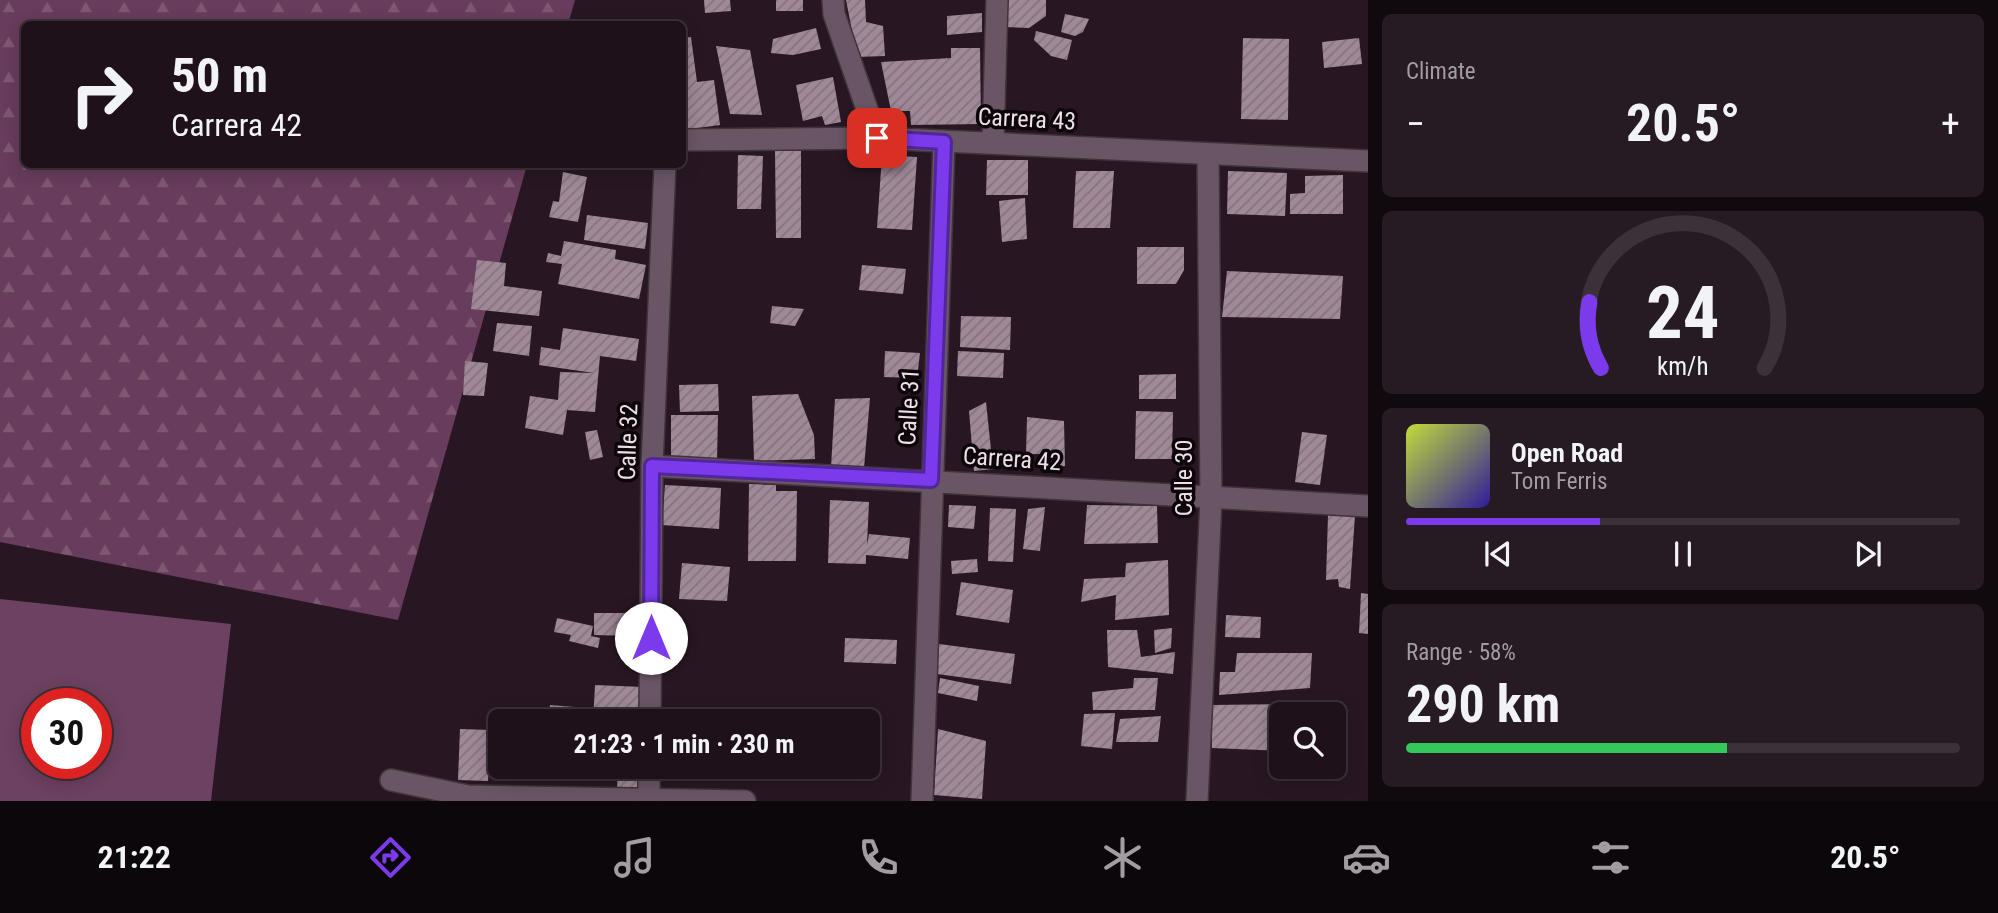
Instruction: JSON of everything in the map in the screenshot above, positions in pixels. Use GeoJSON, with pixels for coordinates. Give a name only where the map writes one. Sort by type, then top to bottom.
{"type":"FeatureCollection","features":[{"type":"Feature","properties":{"kind":"street"},"geometry":{"type":"LineString","coordinates":[[834,0],[834,14],[877,138]]}},
{"type":"Feature","properties":{"kind":"street"},"geometry":{"type":"LineString","coordinates":[[993,143],[997,0]]}},
{"type":"Feature","properties":{"kind":"street","name":"Carrera 43"},"geometry":{"type":"LineString","coordinates":[[686,140],[877,138],[1368,161]]}},
{"type":"Feature","properties":{"kind":"street","name":"Calle 31"},"geometry":{"type":"LineString","coordinates":[[922,801],[944,142]]}},
{"type":"Feature","properties":{"kind":"street","name":"Calle 30"},"geometry":{"type":"LineString","coordinates":[[1196,801],[1212,499],[1208,154]]}},
{"type":"Feature","properties":{"kind":"street","name":"Calle 32"},"geometry":{"type":"LineString","coordinates":[[650,709],[652,466],[665,168]]}},
{"type":"Feature","properties":{"kind":"street","name":"Carrera 42"},"geometry":{"type":"LineString","coordinates":[[652,466],[1368,506]]}},
{"type":"Feature","properties":{"kind":"street"},"geometry":{"type":"LineString","coordinates":[[649,779],[649,799]]}},
{"type":"Feature","properties":{"kind":"street"},"geometry":{"type":"LineString","coordinates":[[391,780],[468,796],[745,801]]}},
{"type":"Feature","properties":{"kind":"green space"},"geometry":{"type":"Polygon","coordinates":[[[0,0],[575,0],[569,21],[21,21],[21,168],[526,168],[398,620],[0,542],[0,0]]]}},
{"type":"Feature","properties":{"kind":"shaded area"},"geometry":{"type":"Polygon","coordinates":[[[0,599],[231,624],[211,801],[0,801],[0,599]]]}},
{"type":"Feature","properties":{"kind":"building"},"geometry":{"type":"Polygon","coordinates":[[[704,0],[730,0],[731,11],[705,13],[704,0]]]}},
{"type":"Feature","properties":{"kind":"building"},"geometry":{"type":"Polygon","coordinates":[[[776,0],[803,0],[803,11],[776,11],[776,0]]]}},
{"type":"Feature","properties":{"kind":"building"},"geometry":{"type":"Polygon","coordinates":[[[846,0],[865,0],[866,22],[883,26],[885,56],[857,57],[846,0]]]}},
{"type":"Feature","properties":{"kind":"building"},"geometry":{"type":"Polygon","coordinates":[[[1004,0],[1046,0],[1046,16],[1029,28],[1003,27],[1004,0]]]}},
{"type":"Feature","properties":{"kind":"building"},"geometry":{"type":"Polygon","coordinates":[[[982,13],[982,32],[947,35],[947,16],[982,13]]]}},
{"type":"Feature","properties":{"kind":"building"},"geometry":{"type":"Polygon","coordinates":[[[1065,14],[1089,19],[1083,32],[1075,36],[1061,32],[1065,14]]]}},
{"type":"Feature","properties":{"kind":"building"},"geometry":{"type":"Polygon","coordinates":[[[816,28],[821,49],[793,55],[771,53],[773,39],[816,28]]]}},
{"type":"Feature","properties":{"kind":"building"},"geometry":{"type":"Polygon","coordinates":[[[1036,31],[1072,40],[1067,60],[1051,56],[1034,40],[1036,31]]]}},
{"type":"Feature","properties":{"kind":"building"},"geometry":{"type":"Polygon","coordinates":[[[691,37],[697,82],[714,80],[720,125],[686,129],[686,38],[691,37]]]}},
{"type":"Feature","properties":{"kind":"building"},"geometry":{"type":"Polygon","coordinates":[[[1243,38],[1289,39],[1288,120],[1241,119],[1243,38]]]}},
{"type":"Feature","properties":{"kind":"building"},"geometry":{"type":"Polygon","coordinates":[[[1359,38],[1362,64],[1324,68],[1322,42],[1359,38]]]}},
{"type":"Feature","properties":{"kind":"building"},"geometry":{"type":"Polygon","coordinates":[[[716,46],[750,50],[762,115],[730,114],[716,46]]]}},
{"type":"Feature","properties":{"kind":"building"},"geometry":{"type":"Polygon","coordinates":[[[951,48],[980,48],[981,124],[911,125],[910,111],[891,111],[881,62],[951,58],[951,48]]]}},
{"type":"Feature","properties":{"kind":"building"},"geometry":{"type":"Polygon","coordinates":[[[833,77],[841,122],[825,125],[822,116],[803,121],[796,85],[833,77]]]}},
{"type":"Feature","properties":{"kind":"building"},"geometry":{"type":"Polygon","coordinates":[[[775,151],[801,151],[801,238],[776,238],[775,151]]]}},
{"type":"Feature","properties":{"kind":"building"},"geometry":{"type":"Polygon","coordinates":[[[738,155],[763,156],[761,209],[737,209],[738,155]]]}},
{"type":"Feature","properties":{"kind":"building"},"geometry":{"type":"Polygon","coordinates":[[[882,155],[917,157],[912,230],[877,228],[882,155]]]}},
{"type":"Feature","properties":{"kind":"building"},"geometry":{"type":"Polygon","coordinates":[[[987,160],[1028,160],[1028,195],[986,195],[987,160]]]}},
{"type":"Feature","properties":{"kind":"building"},"geometry":{"type":"Polygon","coordinates":[[[1076,171],[1114,171],[1110,228],[1073,228],[1076,171]]]}},
{"type":"Feature","properties":{"kind":"building"},"geometry":{"type":"Polygon","coordinates":[[[1228,171],[1287,173],[1285,216],[1227,214],[1228,171]]]}},
{"type":"Feature","properties":{"kind":"building"},"geometry":{"type":"Polygon","coordinates":[[[563,172],[587,177],[578,222],[549,217],[553,201],[559,202],[563,172]]]}},
{"type":"Feature","properties":{"kind":"building"},"geometry":{"type":"Polygon","coordinates":[[[1343,175],[1343,214],[1290,214],[1290,194],[1305,193],[1305,176],[1343,175]]]}},
{"type":"Feature","properties":{"kind":"building"},"geometry":{"type":"Polygon","coordinates":[[[1025,198],[1027,239],[1002,242],[999,201],[1025,198]]]}},
{"type":"Feature","properties":{"kind":"building"},"geometry":{"type":"Polygon","coordinates":[[[587,215],[648,223],[645,249],[584,240],[587,215]]]}},
{"type":"Feature","properties":{"kind":"building"},"geometry":{"type":"Polygon","coordinates":[[[564,241],[616,250],[615,259],[646,265],[639,299],[558,284],[562,264],[546,262],[548,253],[561,256],[564,241]]]}},
{"type":"Feature","properties":{"kind":"building"},"geometry":{"type":"Polygon","coordinates":[[[1137,247],[1184,247],[1184,270],[1176,284],[1137,284],[1137,247]]]}},
{"type":"Feature","properties":{"kind":"building"},"geometry":{"type":"Polygon","coordinates":[[[477,260],[506,263],[504,286],[542,291],[539,316],[471,309],[477,260]]]}},
{"type":"Feature","properties":{"kind":"building"},"geometry":{"type":"Polygon","coordinates":[[[862,265],[906,269],[903,294],[859,290],[862,265]]]}},
{"type":"Feature","properties":{"kind":"building"},"geometry":{"type":"Polygon","coordinates":[[[1227,271],[1343,276],[1340,319],[1222,317],[1227,271]]]}},
{"type":"Feature","properties":{"kind":"building"},"geometry":{"type":"Polygon","coordinates":[[[772,306],[804,309],[795,326],[770,323],[772,306]]]}},
{"type":"Feature","properties":{"kind":"building"},"geometry":{"type":"Polygon","coordinates":[[[961,316],[1011,317],[1010,350],[960,347],[961,316]]]}},
{"type":"Feature","properties":{"kind":"building"},"geometry":{"type":"Polygon","coordinates":[[[497,323],[532,326],[529,356],[493,351],[497,323]]]}},
{"type":"Feature","properties":{"kind":"building"},"geometry":{"type":"Polygon","coordinates":[[[563,328],[639,339],[636,361],[600,356],[595,412],[567,410],[563,435],[525,428],[530,396],[558,400],[560,372],[594,373],[539,365],[541,347],[560,350],[563,328]]]}},
{"type":"Feature","properties":{"kind":"building"},"geometry":{"type":"Polygon","coordinates":[[[885,351],[920,353],[917,378],[884,377],[885,351]]]}},
{"type":"Feature","properties":{"kind":"building"},"geometry":{"type":"Polygon","coordinates":[[[958,351],[1004,353],[1003,378],[957,376],[958,351]]]}},
{"type":"Feature","properties":{"kind":"building"},"geometry":{"type":"Polygon","coordinates":[[[465,361],[488,363],[484,396],[463,395],[465,361]]]}},
{"type":"Feature","properties":{"kind":"building"},"geometry":{"type":"Polygon","coordinates":[[[1176,374],[1176,399],[1139,399],[1139,375],[1176,374]]]}},
{"type":"Feature","properties":{"kind":"building"},"geometry":{"type":"Polygon","coordinates":[[[718,384],[719,411],[680,412],[679,385],[718,384]]]}},
{"type":"Feature","properties":{"kind":"building"},"geometry":{"type":"Polygon","coordinates":[[[798,394],[814,435],[815,459],[754,461],[752,396],[798,394]]]}},
{"type":"Feature","properties":{"kind":"building"},"geometry":{"type":"Polygon","coordinates":[[[870,398],[864,468],[831,467],[835,399],[870,398]]]}},
{"type":"Feature","properties":{"kind":"building"},"geometry":{"type":"Polygon","coordinates":[[[986,402],[993,469],[974,471],[969,411],[986,402]]]}},
{"type":"Feature","properties":{"kind":"building"},"geometry":{"type":"Polygon","coordinates":[[[1136,411],[1173,412],[1172,459],[1135,459],[1136,411]]]}},
{"type":"Feature","properties":{"kind":"building"},"geometry":{"type":"Polygon","coordinates":[[[671,415],[718,415],[717,460],[671,460],[671,415]]]}},
{"type":"Feature","properties":{"kind":"building"},"geometry":{"type":"Polygon","coordinates":[[[1027,417],[1064,421],[1065,466],[1046,469],[1051,454],[1026,454],[1027,417]]]}},
{"type":"Feature","properties":{"kind":"building"},"geometry":{"type":"Polygon","coordinates":[[[597,430],[603,457],[590,460],[585,432],[597,430]]]}},
{"type":"Feature","properties":{"kind":"building"},"geometry":{"type":"Polygon","coordinates":[[[1302,432],[1327,435],[1320,485],[1295,482],[1302,432]]]}},
{"type":"Feature","properties":{"kind":"building"},"geometry":{"type":"Polygon","coordinates":[[[749,484],[776,485],[776,491],[797,491],[796,561],[748,561],[749,484]]]}},
{"type":"Feature","properties":{"kind":"building"},"geometry":{"type":"Polygon","coordinates":[[[665,485],[721,488],[719,529],[662,525],[665,485]]]}},
{"type":"Feature","properties":{"kind":"building"},"geometry":{"type":"Polygon","coordinates":[[[830,500],[869,502],[867,545],[869,534],[910,538],[908,559],[866,555],[866,564],[828,563],[830,500]]]}},
{"type":"Feature","properties":{"kind":"building"},"geometry":{"type":"Polygon","coordinates":[[[949,505],[976,506],[974,529],[948,527],[949,505]]]}},
{"type":"Feature","properties":{"kind":"building"},"geometry":{"type":"Polygon","coordinates":[[[1087,505],[1157,506],[1158,543],[1084,544],[1087,505]]]}},
{"type":"Feature","properties":{"kind":"building"},"geometry":{"type":"Polygon","coordinates":[[[1045,507],[1040,551],[1023,549],[1028,509],[1045,507]]]}},
{"type":"Feature","properties":{"kind":"building"},"geometry":{"type":"Polygon","coordinates":[[[990,508],[1016,509],[1013,562],[988,561],[990,508]]]}},
{"type":"Feature","properties":{"kind":"building"},"geometry":{"type":"Polygon","coordinates":[[[1328,515],[1355,515],[1350,589],[1339,587],[1338,579],[1326,580],[1328,515]]]}},
{"type":"Feature","properties":{"kind":"building"},"geometry":{"type":"Polygon","coordinates":[[[977,559],[978,572],[952,574],[951,561],[977,559]]]}},
{"type":"Feature","properties":{"kind":"building"},"geometry":{"type":"Polygon","coordinates":[[[1168,560],[1169,615],[1115,620],[1116,595],[1081,602],[1084,579],[1125,577],[1126,563],[1168,560]]]}},
{"type":"Feature","properties":{"kind":"building"},"geometry":{"type":"Polygon","coordinates":[[[682,563],[730,567],[727,601],[679,599],[682,563]]]}},
{"type":"Feature","properties":{"kind":"building"},"geometry":{"type":"Polygon","coordinates":[[[961,582],[1013,590],[1009,623],[956,615],[961,582]]]}},
{"type":"Feature","properties":{"kind":"building"},"geometry":{"type":"Polygon","coordinates":[[[1361,593],[1368,594],[1368,634],[1359,633],[1361,593]]]}},
{"type":"Feature","properties":{"kind":"building"},"geometry":{"type":"Polygon","coordinates":[[[594,613],[632,613],[632,636],[594,635],[594,613]]]}},
{"type":"Feature","properties":{"kind":"building"},"geometry":{"type":"Polygon","coordinates":[[[1226,615],[1261,617],[1260,638],[1225,637],[1226,615]]]}},
{"type":"Feature","properties":{"kind":"building"},"geometry":{"type":"Polygon","coordinates":[[[557,618],[593,626],[591,636],[600,638],[598,648],[569,641],[571,635],[554,632],[557,618]]]}},
{"type":"Feature","properties":{"kind":"building"},"geometry":{"type":"Polygon","coordinates":[[[1172,628],[1171,648],[1155,653],[1154,630],[1172,628]]]}},
{"type":"Feature","properties":{"kind":"building"},"geometry":{"type":"Polygon","coordinates":[[[1107,630],[1137,630],[1141,657],[1175,652],[1173,674],[1108,667],[1107,630]]]}},
{"type":"Feature","properties":{"kind":"building"},"geometry":{"type":"Polygon","coordinates":[[[845,638],[897,640],[896,664],[844,662],[845,638]]]}},
{"type":"Feature","properties":{"kind":"building"},"geometry":{"type":"Polygon","coordinates":[[[939,644],[1015,654],[1011,684],[937,674],[939,644]]]}},
{"type":"Feature","properties":{"kind":"building"},"geometry":{"type":"Polygon","coordinates":[[[1237,653],[1312,653],[1310,688],[1219,695],[1220,672],[1235,672],[1237,653]]]}},
{"type":"Feature","properties":{"kind":"building"},"geometry":{"type":"Polygon","coordinates":[[[940,678],[979,686],[977,701],[938,693],[940,678]]]}},
{"type":"Feature","properties":{"kind":"building"},"geometry":{"type":"Polygon","coordinates":[[[1134,678],[1158,678],[1155,710],[1093,710],[1092,692],[1133,688],[1134,678]]]}},
{"type":"Feature","properties":{"kind":"building"},"geometry":{"type":"Polygon","coordinates":[[[595,685],[643,687],[642,709],[594,709],[595,685]]]}},
{"type":"Feature","properties":{"kind":"building"},"geometry":{"type":"Polygon","coordinates":[[[1269,704],[1269,750],[1212,748],[1212,705],[1269,704]]]}},
{"type":"Feature","properties":{"kind":"building"},"geometry":{"type":"Polygon","coordinates":[[[550,705],[574,707],[574,709],[550,709],[550,705]]]}},
{"type":"Feature","properties":{"kind":"building"},"geometry":{"type":"Polygon","coordinates":[[[1115,713],[1112,749],[1081,746],[1084,714],[1115,713]]]}},
{"type":"Feature","properties":{"kind":"building"},"geometry":{"type":"Polygon","coordinates":[[[1161,716],[1158,742],[1116,742],[1120,719],[1161,716]]]}},
{"type":"Feature","properties":{"kind":"building"},"geometry":{"type":"Polygon","coordinates":[[[460,729],[488,730],[488,781],[458,780],[460,729]]]}},
{"type":"Feature","properties":{"kind":"building"},"geometry":{"type":"Polygon","coordinates":[[[938,729],[986,741],[982,799],[934,795],[938,729]]]}},
{"type":"Feature","properties":{"kind":"building"},"geometry":{"type":"Polygon","coordinates":[[[617,779],[639,779],[639,791],[617,790],[617,779]]]}},
{"type":"Feature","properties":{"kind":"route"},"geometry":{"type":"LineString","coordinates":[[651,638],[652,466],[931,480],[940,311],[944,142],[877,138]]}}]}
